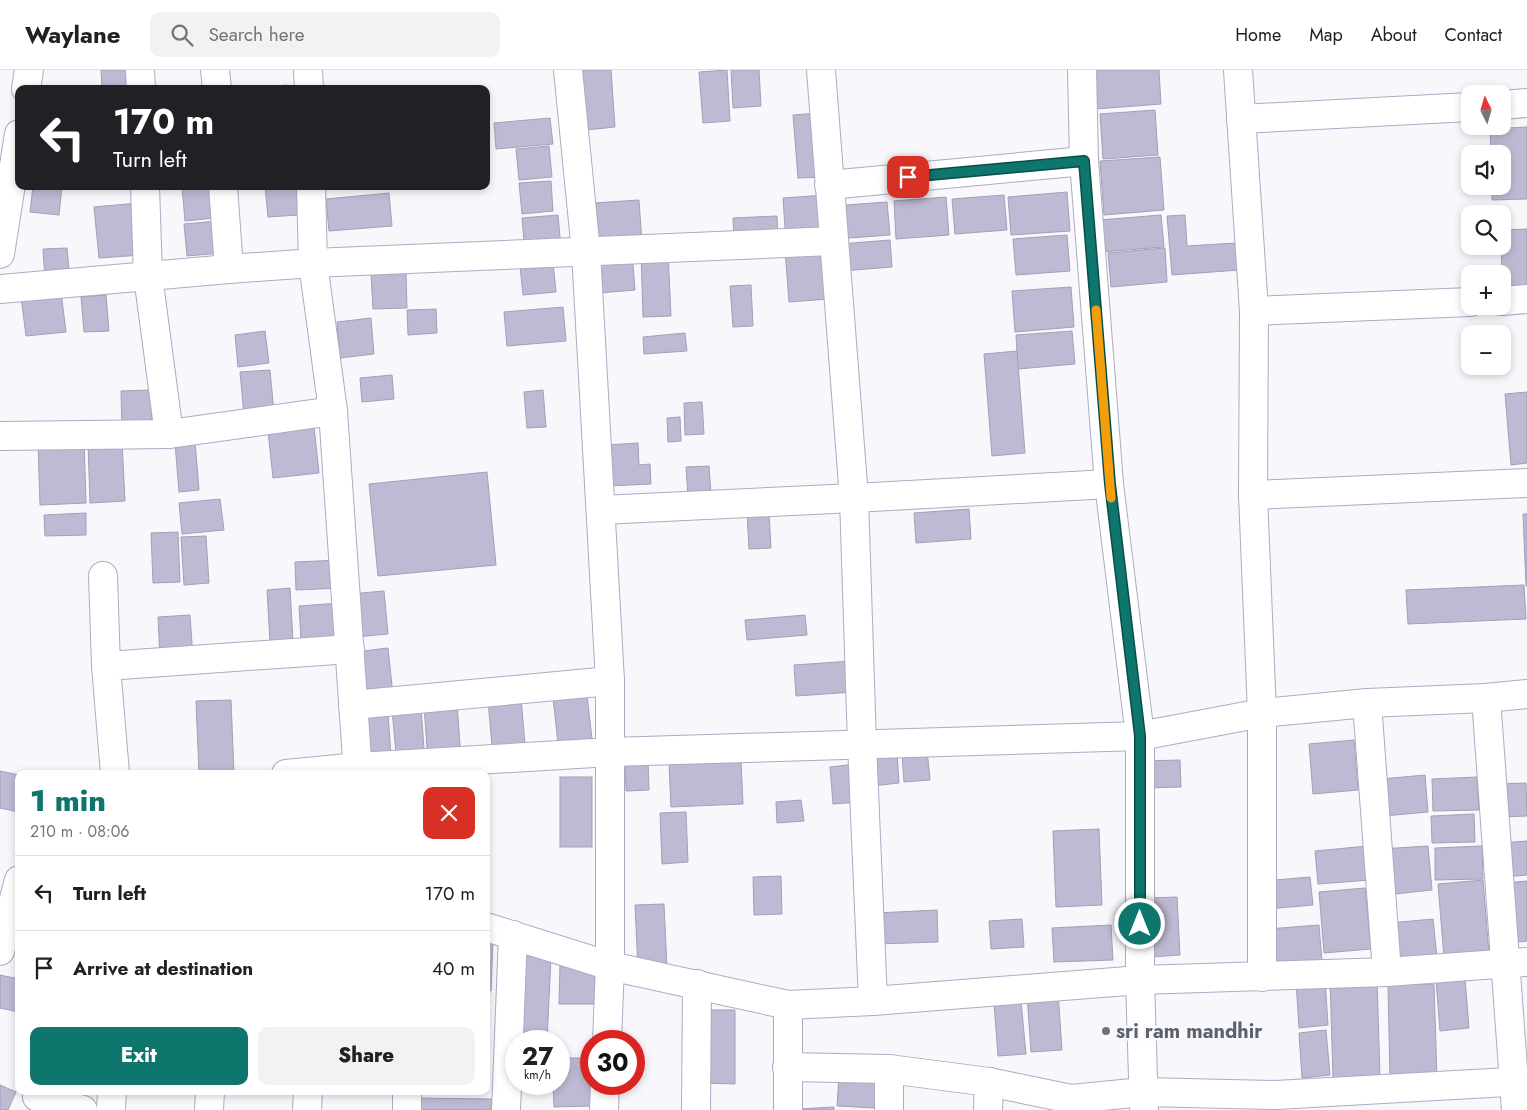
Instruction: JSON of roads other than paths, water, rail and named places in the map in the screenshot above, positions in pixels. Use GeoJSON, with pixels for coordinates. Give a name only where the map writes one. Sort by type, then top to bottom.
{"type":"FeatureCollection","features":[{"type":"Feature","properties":{"kind":"street"},"geometry":{"type":"LineString","coordinates":[[27,85],[29,70]]}},
{"type":"Feature","properties":{"kind":"street"},"geometry":{"type":"LineString","coordinates":[[140,70],[141,85]]}},
{"type":"Feature","properties":{"kind":"street"},"geometry":{"type":"LineString","coordinates":[[215,70],[217,85]]}},
{"type":"Feature","properties":{"kind":"street"},"geometry":{"type":"LineString","coordinates":[[308,70],[309,85]]}},
{"type":"Feature","properties":{"kind":"street"},"geometry":{"type":"LineString","coordinates":[[568,70],[586,252],[610,681],[610,966],[607,1030]]}},
{"type":"Feature","properties":{"kind":"street"},"geometry":{"type":"LineString","coordinates":[[821,70],[854,498],[873,1001]]}},
{"type":"Feature","properties":{"kind":"street"},"geometry":{"type":"LineString","coordinates":[[1082,70],[1084,161],[1110,484],[1140,736],[1140,980],[1144,1101]]}},
{"type":"Feature","properties":{"kind":"street"},"geometry":{"type":"LineString","coordinates":[[1238,70],[1254,311],[1253,495],[1262,713],[1262,977]]}},
{"type":"Feature","properties":{"kind":"street"},"geometry":{"type":"LineString","coordinates":[[1511,105],[1527,104]]}},
{"type":"Feature","properties":{"kind":"street"},"geometry":{"type":"LineString","coordinates":[[1240,119],[1461,107]]}},
{"type":"Feature","properties":{"kind":"street"},"geometry":{"type":"LineString","coordinates":[[0,254],[15,159]]}},
{"type":"Feature","properties":{"kind":"street"},"geometry":{"type":"LineString","coordinates":[[829,184],[1084,161]]}},
{"type":"Feature","properties":{"kind":"street"},"geometry":{"type":"LineString","coordinates":[[145,190],[148,276],[169,434]]}},
{"type":"Feature","properties":{"kind":"street"},"geometry":{"type":"LineString","coordinates":[[223,190],[229,269]]}},
{"type":"Feature","properties":{"kind":"street"},"geometry":{"type":"LineString","coordinates":[[311,190],[313,263],[333,411],[358,770],[611,752],[1140,736],[1262,713],[1527,694]]}},
{"type":"Feature","properties":{"kind":"street"},"geometry":{"type":"LineString","coordinates":[[0,289],[313,263],[833,241]]}},
{"type":"Feature","properties":{"kind":"street"},"geometry":{"type":"LineString","coordinates":[[1511,300],[1527,300]]}},
{"type":"Feature","properties":{"kind":"street"},"geometry":{"type":"LineString","coordinates":[[1254,311],[1461,302]]}},
{"type":"Feature","properties":{"kind":"street"},"geometry":{"type":"LineString","coordinates":[[0,436],[169,434],[333,411]]}},
{"type":"Feature","properties":{"kind":"street"},"geometry":{"type":"LineString","coordinates":[[1253,495],[1527,483]]}},
{"type":"Feature","properties":{"kind":"street"},"geometry":{"type":"LineString","coordinates":[[601,510],[1110,484]]}},
{"type":"Feature","properties":{"kind":"street"},"geometry":{"type":"LineString","coordinates":[[103,576],[106,666],[115,770]]}},
{"type":"Feature","properties":{"kind":"street"},"geometry":{"type":"LineString","coordinates":[[106,666],[350,649]]}},
{"type":"Feature","properties":{"kind":"street"},"geometry":{"type":"LineString","coordinates":[[353,705],[610,681]]}},
{"type":"Feature","properties":{"kind":"street"},"geometry":{"type":"LineString","coordinates":[[1486,698],[1516,963],[1521,1081],[1516,1110]]}},
{"type":"Feature","properties":{"kind":"street"},"geometry":{"type":"LineString","coordinates":[[1367,704],[1387,972]]}},
{"type":"Feature","properties":{"kind":"street"},"geometry":{"type":"LineString","coordinates":[[0,951],[15,895]]}},
{"type":"Feature","properties":{"kind":"street"},"geometry":{"type":"LineString","coordinates":[[490,928],[610,966],[788,1005],[873,1001],[1140,980],[1387,972],[1516,963]]}},
{"type":"Feature","properties":{"kind":"street"},"geometry":{"type":"LineString","coordinates":[[506,1110],[513,935]]}},
{"type":"Feature","properties":{"kind":"street"},"geometry":{"type":"LineString","coordinates":[[696,1110],[697,984]]}},
{"type":"Feature","properties":{"kind":"street"},"geometry":{"type":"LineString","coordinates":[[788,1005],[788,1110]]}},
{"type":"Feature","properties":{"kind":"street"},"geometry":{"type":"LineString","coordinates":[[787,1067],[889,1069],[989,1082],[1071,1105],[1144,1101],[1276,1102],[1521,1081]]}},
{"type":"Feature","properties":{"kind":"street"},"geometry":{"type":"LineString","coordinates":[[889,1069],[889,1110]]}},
{"type":"Feature","properties":{"kind":"street"},"geometry":{"type":"LineString","coordinates":[[988,1110],[989,1082]]}},
{"type":"Feature","properties":{"kind":"street"},"geometry":{"type":"LineString","coordinates":[[111,1110],[112,1095]]}},
{"type":"Feature","properties":{"kind":"street"},"geometry":{"type":"LineString","coordinates":[[209,1110],[210,1095]]}},
{"type":"Feature","properties":{"kind":"street"},"geometry":{"type":"LineString","coordinates":[[307,1110],[308,1095]]}},
{"type":"Feature","properties":{"kind":"street"},"geometry":{"type":"LineString","coordinates":[[407,1095],[407,1110]]}},
{"type":"Feature","properties":{"kind":"street"},"geometry":{"type":"LineString","coordinates":[[604,1110],[605,1095]]}},
{"type":"Feature","properties":{"kind":"street"},"geometry":{"type":"LineString","coordinates":[[37,1099],[83,1110]]}},
{"type":"Feature","properties":{"kind":"place","name":"sri ram mandhir"},"geometry":{"type":"Point","coordinates":[1106,1031]}}]}
